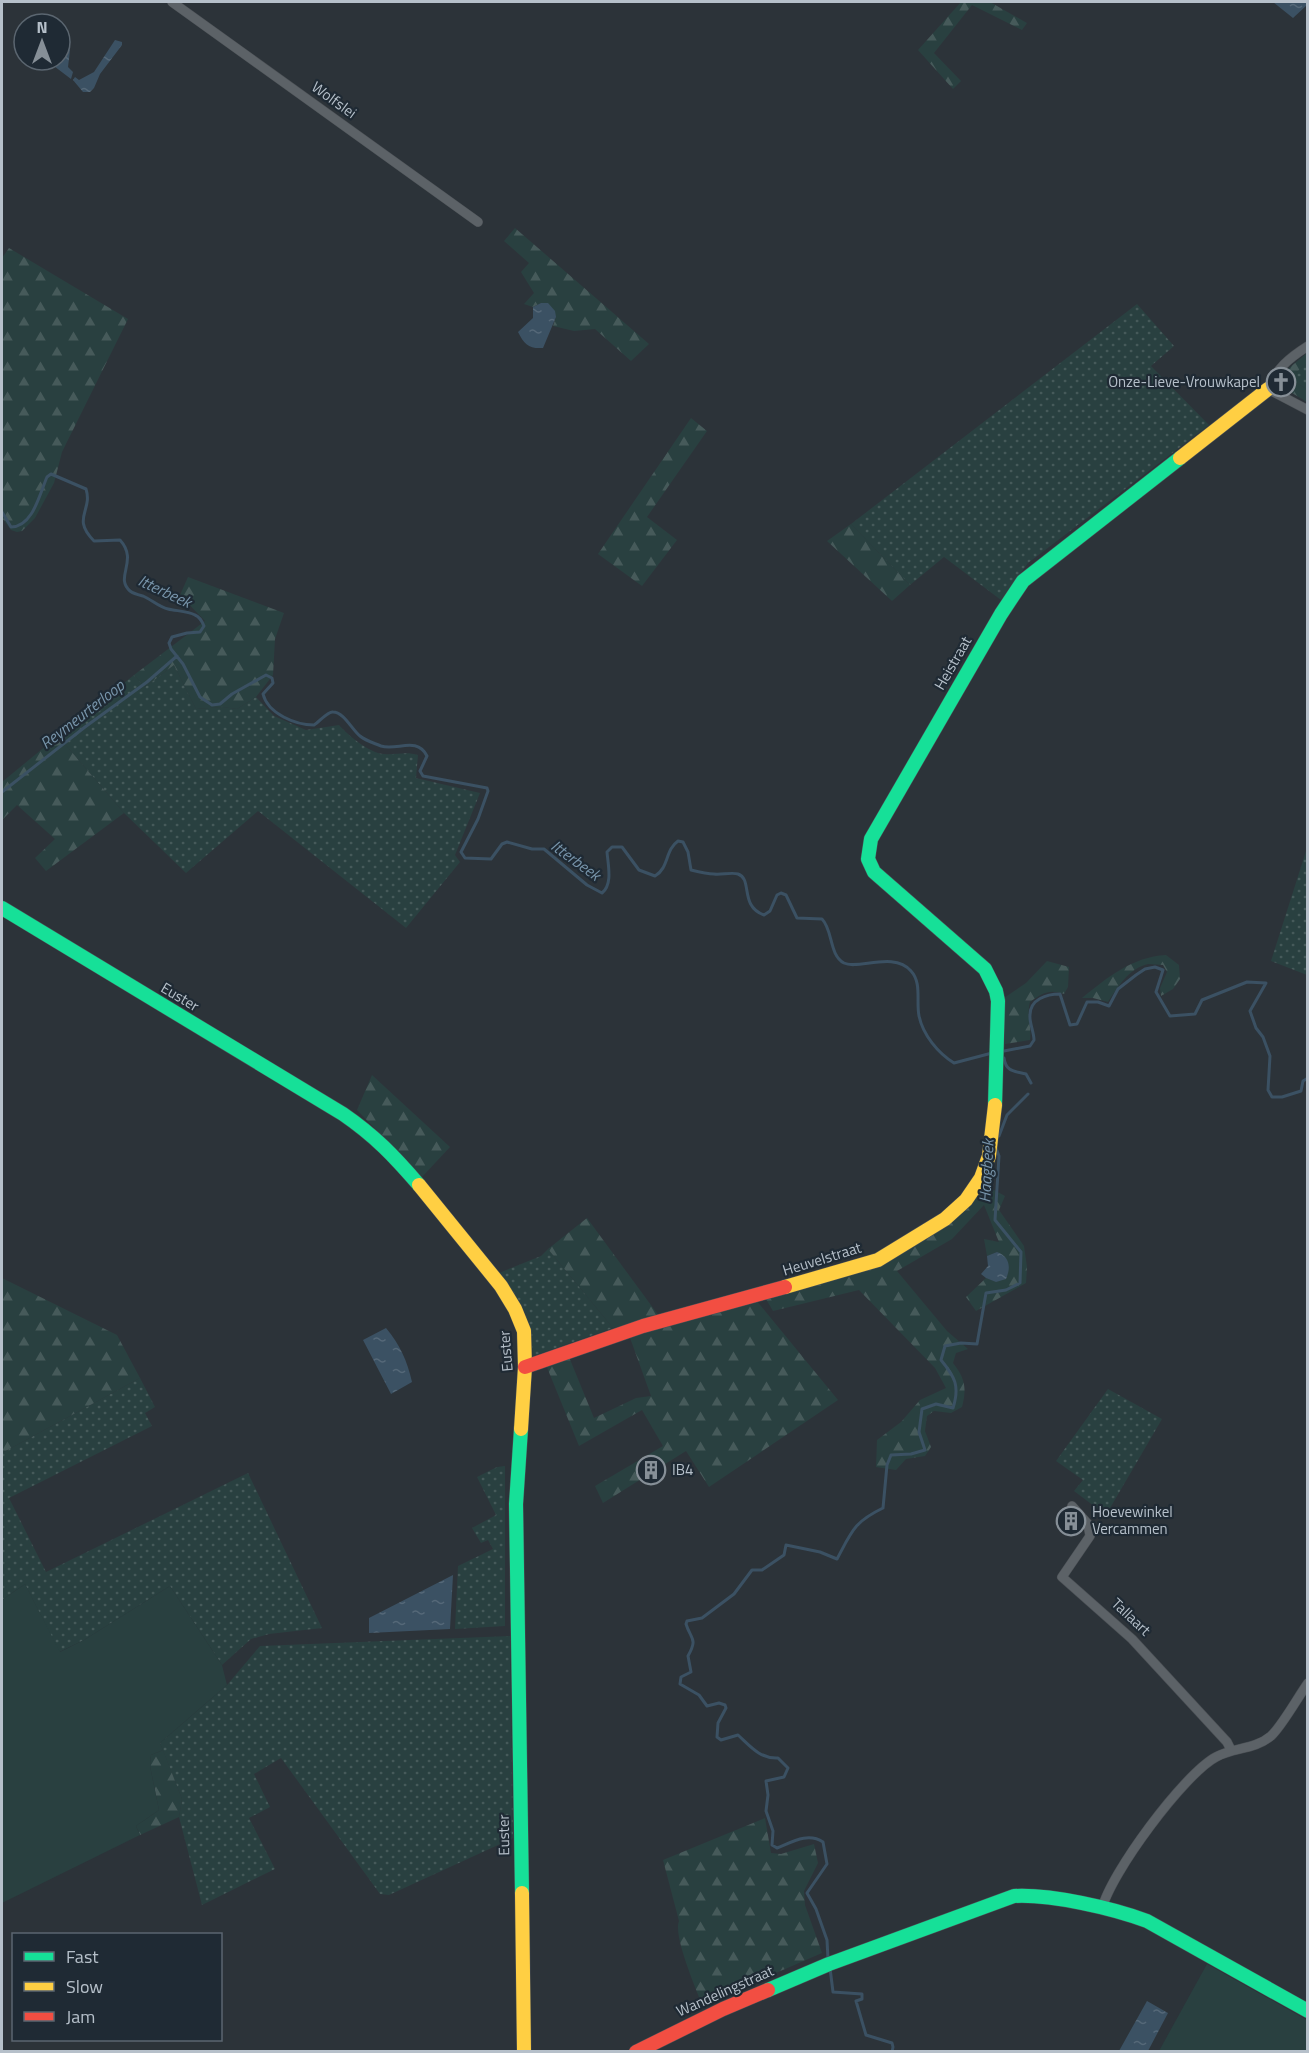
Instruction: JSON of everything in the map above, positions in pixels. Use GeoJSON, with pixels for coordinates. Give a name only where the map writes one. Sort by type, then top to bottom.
{"type":"FeatureCollection","features":[{"type":"Feature","properties":{"kind":"street","name":"Wolfslei"},"geometry":{"type":"LineString","coordinates":[[172,2],[478,222]]}},
{"type":"Feature","properties":{"kind":"street"},"geometry":{"type":"LineString","coordinates":[[1308,346],[1275,373],[1268,389],[1308,410]]}},
{"type":"Feature","properties":{"kind":"street","name":"Heistraat"},"geometry":{"type":"LineString","coordinates":[[998,1052],[998,1001],[992,981],[985,969],[878,877],[870,867],[867,856],[871,839],[1001,614],[1023,581],[1268,389]]}},
{"type":"Feature","properties":{"kind":"street","name":"Euster"},"geometry":{"type":"LineString","coordinates":[[2,908],[367,1130],[385,1146],[406,1171],[501,1286],[515,1309],[524,1331],[525,1367],[516,1504],[524,2052]]}},
{"type":"Feature","properties":{"kind":"street","name":"Heuvelstraat"},"geometry":{"type":"LineString","coordinates":[[525,1367],[643,1326],[750,1298],[878,1260],[930,1230],[966,1200],[981,1178],[989,1156],[994,1122],[998,1052]]}},
{"type":"Feature","properties":{"kind":"street","name":"Tallaart"},"geometry":{"type":"LineString","coordinates":[[1072,1506],[1088,1524],[1090,1536],[1062,1577],[1132,1639],[1227,1742],[1231,1750]]}},
{"type":"Feature","properties":{"kind":"street"},"geometry":{"type":"LineString","coordinates":[[1308,1683],[1273,1735],[1254,1747],[1231,1750],[1204,1764],[1190,1778],[1150,1826],[1122,1868],[1104,1900],[1102,1909],[1128,1914],[1160,1927],[1308,2011]]}},
{"type":"Feature","properties":{"kind":"street","name":"Wandelingstraat"},"geometry":{"type":"LineString","coordinates":[[636,2052],[723,2009],[829,1964],[1014,1896],[1035,1895],[1102,1909]]}},
{"type":"Feature","properties":{"kind":"green space"},"geometry":{"type":"Polygon","coordinates":[[[961,2],[990,2],[1027,23],[1022,30],[972,5],[934,53],[961,81],[953,89],[918,50],[961,2]]]}},
{"type":"Feature","properties":{"kind":"green space"},"geometry":{"type":"Polygon","coordinates":[[[515,228],[649,344],[631,361],[595,329],[574,331],[553,326],[556,317],[541,303],[533,307],[524,304],[534,293],[521,272],[529,263],[504,241],[515,228]]]}},
{"type":"Feature","properties":{"kind":"green space"},"geometry":{"type":"Polygon","coordinates":[[[9,248],[128,319],[62,452],[54,483],[35,518],[22,531],[17,532],[11,530],[2,518],[2,258],[9,248]]]}},
{"type":"Feature","properties":{"kind":"green space"},"geometry":{"type":"Polygon","coordinates":[[[1137,304],[1174,346],[1151,366],[1209,425],[1028,563],[1001,600],[944,557],[910,585],[851,524],[1137,304]]]}},
{"type":"Feature","properties":{"kind":"green space"},"geometry":{"type":"Polygon","coordinates":[[[1307,353],[1307,363],[1289,379],[1307,389],[1307,402],[1277,384],[1276,379],[1307,353]]]}},
{"type":"Feature","properties":{"kind":"green space"},"geometry":{"type":"Polygon","coordinates":[[[1307,363],[1307,389],[1289,379],[1307,363]]]}},
{"type":"Feature","properties":{"kind":"green space"},"geometry":{"type":"Polygon","coordinates":[[[691,418],[707,431],[647,517],[677,540],[642,586],[598,554],[691,418]]]}},
{"type":"Feature","properties":{"kind":"green space"},"geometry":{"type":"Polygon","coordinates":[[[851,524],[910,585],[892,601],[827,541],[851,524]]]}},
{"type":"Feature","properties":{"kind":"green space"},"geometry":{"type":"Polygon","coordinates":[[[188,577],[284,613],[275,639],[273,675],[256,697],[237,709],[223,707],[196,709],[174,665],[145,687],[134,675],[205,621],[180,595],[188,577]]]}},
{"type":"Feature","properties":{"kind":"green space"},"geometry":{"type":"Polygon","coordinates":[[[174,665],[196,709],[223,707],[237,709],[256,697],[274,716],[306,730],[339,725],[372,751],[384,754],[418,755],[416,778],[480,793],[455,855],[460,862],[406,928],[258,811],[186,873],[124,813],[58,736],[134,675],[145,687],[174,665]]]}},
{"type":"Feature","properties":{"kind":"green space"},"geometry":{"type":"Polygon","coordinates":[[[58,736],[124,813],[46,871],[35,858],[55,839],[17,805],[2,820],[2,782],[58,736]]]}},
{"type":"Feature","properties":{"kind":"green space"},"geometry":{"type":"Polygon","coordinates":[[[1307,848],[1307,975],[1271,961],[1307,848]]]}},
{"type":"Feature","properties":{"kind":"green space"},"geometry":{"type":"Polygon","coordinates":[[[1166,955],[1179,965],[1180,979],[1173,989],[1161,996],[1160,988],[1167,972],[1163,965],[1148,964],[1129,974],[1108,1002],[1082,998],[1121,969],[1142,960],[1166,955]]]}},
{"type":"Feature","properties":{"kind":"green space"},"geometry":{"type":"Polygon","coordinates":[[[1047,961],[1069,967],[1068,987],[1064,994],[1046,993],[1030,1002],[1030,1040],[1005,1044],[1004,998],[1026,983],[1047,961]]]}},
{"type":"Feature","properties":{"kind":"green space"},"geometry":{"type":"Polygon","coordinates":[[[372,1075],[450,1147],[422,1177],[357,1110],[372,1075]]]}},
{"type":"Feature","properties":{"kind":"green space"},"geometry":{"type":"Polygon","coordinates":[[[985,1185],[1005,1196],[999,1210],[1024,1246],[1027,1267],[1026,1283],[976,1311],[966,1297],[986,1278],[997,1282],[997,1252],[987,1256],[984,1239],[999,1242],[984,1205],[952,1239],[897,1271],[947,1331],[968,1349],[956,1353],[953,1363],[964,1384],[964,1394],[962,1407],[951,1413],[934,1411],[927,1416],[925,1431],[931,1447],[925,1456],[906,1459],[896,1470],[876,1467],[877,1440],[901,1422],[920,1400],[946,1388],[935,1368],[859,1290],[773,1311],[766,1299],[933,1234],[977,1196],[985,1185]]]}},
{"type":"Feature","properties":{"kind":"green space"},"geometry":{"type":"Polygon","coordinates":[[[587,1218],[659,1316],[613,1328],[548,1249],[587,1218]]]}},
{"type":"Feature","properties":{"kind":"green space"},"geometry":{"type":"Polygon","coordinates":[[[548,1249],[613,1328],[533,1356],[528,1320],[520,1303],[499,1273],[541,1256],[548,1249]]]}},
{"type":"Feature","properties":{"kind":"green space"},"geometry":{"type":"Polygon","coordinates":[[[2,1278],[117,1335],[140,1378],[2,1453],[2,1278]]]}},
{"type":"Feature","properties":{"kind":"green space"},"geometry":{"type":"Polygon","coordinates":[[[756,1300],[838,1400],[709,1487],[686,1451],[603,1503],[595,1486],[663,1446],[642,1410],[579,1446],[546,1365],[569,1357],[594,1418],[636,1398],[651,1396],[629,1335],[756,1300]]]}},
{"type":"Feature","properties":{"kind":"green space"},"geometry":{"type":"Polygon","coordinates":[[[140,1378],[155,1407],[145,1413],[152,1426],[9,1498],[46,1572],[248,1473],[322,1628],[269,1634],[251,1639],[222,1665],[170,1586],[84,1640],[59,1652],[25,1584],[2,1600],[2,1453],[140,1378]]]}},
{"type":"Feature","properties":{"kind":"green space"},"geometry":{"type":"Polygon","coordinates":[[[1108,1389],[1162,1419],[1106,1515],[1074,1491],[1083,1480],[1056,1461],[1108,1389]]]}},
{"type":"Feature","properties":{"kind":"green space"},"geometry":{"type":"Polygon","coordinates":[[[505,1466],[505,1626],[455,1629],[458,1566],[493,1549],[488,1540],[481,1543],[472,1528],[496,1515],[477,1477],[497,1467],[505,1466]]]}},
{"type":"Feature","properties":{"kind":"green space"},"geometry":{"type":"Polygon","coordinates":[[[25,1584],[60,1652],[84,1640],[170,1586],[222,1665],[227,1685],[160,1743],[163,1750],[151,1755],[150,1766],[159,1810],[136,1826],[140,1835],[2,1903],[2,1600],[25,1584]]]}},
{"type":"Feature","properties":{"kind":"green space"},"geometry":{"type":"Polygon","coordinates":[[[510,1636],[513,1838],[389,1895],[380,1894],[281,1758],[254,1774],[270,1807],[249,1818],[275,1869],[202,1905],[179,1817],[182,1799],[160,1743],[227,1685],[260,1646],[510,1636]]]}},
{"type":"Feature","properties":{"kind":"green space"},"geometry":{"type":"Polygon","coordinates":[[[163,1750],[182,1799],[179,1817],[140,1835],[136,1826],[159,1810],[150,1766],[151,1755],[163,1750]]]}},
{"type":"Feature","properties":{"kind":"green space"},"geometry":{"type":"Polygon","coordinates":[[[765,1818],[771,1853],[781,1854],[814,1844],[818,1863],[804,1891],[805,1905],[822,1953],[702,2005],[682,1950],[679,1921],[663,1860],[765,1818]]]}},
{"type":"Feature","properties":{"kind":"green space"},"geometry":{"type":"Polygon","coordinates":[[[1207,1964],[1307,2020],[1307,2051],[1159,2051],[1207,1964]]]}},
{"type":"Feature","properties":{"kind":"water"},"geometry":{"type":"Polygon","coordinates":[[[1273,2],[1307,2],[1307,5],[1293,18],[1273,2]]]}},
{"type":"Feature","properties":{"kind":"water"},"geometry":{"type":"Polygon","coordinates":[[[115,40],[122,42],[122,45],[100,74],[94,88],[90,92],[83,92],[73,80],[75,77],[79,80],[94,72],[115,40]]]}},
{"type":"Feature","properties":{"kind":"water"},"geometry":{"type":"Polygon","coordinates":[[[72,71],[73,72],[71,79],[62,72],[72,71]]]}},
{"type":"Feature","properties":{"kind":"water"},"geometry":{"type":"Polygon","coordinates":[[[541,303],[548,303],[555,311],[556,317],[543,348],[534,348],[522,340],[518,332],[533,318],[533,307],[541,303]]]}},
{"type":"Feature","properties":{"kind":"water"},"geometry":{"type":"Polygon","coordinates":[[[997,1252],[1007,1260],[1009,1270],[1006,1279],[996,1282],[981,1274],[988,1266],[987,1256],[997,1252]]]}},
{"type":"Feature","properties":{"kind":"water"},"geometry":{"type":"Polygon","coordinates":[[[386,1328],[402,1353],[412,1382],[391,1394],[363,1340],[386,1328]]]}},
{"type":"Feature","properties":{"kind":"water"},"geometry":{"type":"Polygon","coordinates":[[[453,1575],[450,1629],[369,1633],[369,1618],[453,1575]]]}},
{"type":"Feature","properties":{"kind":"water"},"geometry":{"type":"Polygon","coordinates":[[[1147,2001],[1168,2013],[1148,2051],[1119,2051],[1147,2001]]]}},
{"type":"Feature","properties":{"kind":"waterway","name":"Itterbeek"},"geometry":{"type":"LineString","coordinates":[[2,512],[11,527],[19,526],[35,508],[47,477],[51,474],[86,489],[87,503],[83,520],[87,533],[94,541],[120,540],[127,555],[124,580],[130,591],[165,608],[192,614],[202,621],[204,626],[200,632],[172,637],[169,643],[200,697],[212,705],[220,704],[232,694],[266,675],[272,678],[273,683],[263,694],[271,707],[284,717],[299,723],[314,725],[329,713],[337,713],[360,736],[370,742],[387,747],[412,745],[423,750],[427,756],[420,771],[423,776],[487,788],[478,819],[461,852],[465,858],[491,859],[502,844],[507,842],[532,849],[544,849],[587,885],[602,893],[608,885],[607,852],[612,847],[622,847],[639,870],[655,876],[663,868],[674,845],[678,841],[683,842],[688,852],[691,870],[711,874],[736,873],[742,877],[749,899],[756,911],[764,915],[770,911],[777,895],[781,893],[786,895],[797,918],[822,919],[828,929],[833,948],[844,963],[850,965],[895,962],[904,965],[911,971],[916,981],[918,1010],[924,1030],[937,1049],[954,1063],[992,1053]]}},
{"type":"Feature","properties":{"kind":"waterway","name":"Reymeurterloop"},"geometry":{"type":"LineString","coordinates":[[2,792],[147,682],[177,656]]}},
{"type":"Feature","properties":{"kind":"waterway","name":"Itterbeek"},"geometry":{"type":"LineString","coordinates":[[1004,1051],[1030,1046],[1034,1040],[1031,1010],[1040,998],[1060,994],[1070,1025],[1077,1024],[1087,1002],[1098,1002],[1109,1006],[1118,989],[1145,969],[1155,967],[1163,970],[1156,992],[1170,1016],[1195,1014],[1202,1000],[1247,982],[1266,983],[1250,1011],[1270,1056],[1268,1090],[1272,1097],[1282,1097],[1301,1091],[1303,1081],[1308,1078]]}},
{"type":"Feature","properties":{"kind":"waterway"},"geometry":{"type":"LineString","coordinates":[[1004,1058],[1009,1068],[1026,1074],[1031,1083]]}},
{"type":"Feature","properties":{"kind":"waterway","name":"Haagbeek"},"geometry":{"type":"LineString","coordinates":[[999,1136],[1007,1115],[1028,1094]]}},
{"type":"Feature","properties":{"kind":"waterway","name":"Haagbeek"},"geometry":{"type":"LineString","coordinates":[[828,1959],[827,1940],[816,1909],[807,1893],[827,1864],[823,1842],[806,1838],[777,1848],[772,1845],[773,1831],[766,1811],[768,1795],[766,1781],[784,1777],[788,1768],[778,1758],[772,1758],[756,1751],[738,1735],[721,1740],[717,1737],[718,1723],[726,1708],[725,1705],[719,1703],[707,1706],[699,1695],[680,1684],[681,1677],[691,1672],[688,1656],[693,1639],[686,1624],[687,1621],[702,1618],[734,1594],[752,1570],[762,1570],[784,1555],[786,1545],[820,1552],[837,1559],[855,1528],[883,1508],[887,1465],[891,1455],[911,1454],[925,1450],[919,1432],[922,1409],[936,1404],[953,1408],[956,1394],[955,1382],[941,1360],[945,1346],[961,1343],[977,1344],[986,1293],[1006,1290],[1020,1283],[1021,1252],[995,1220],[999,1156],[996,1148]]}},
{"type":"Feature","properties":{"kind":"waterway","name":"Haagbeek"},"geometry":{"type":"LineString","coordinates":[[830,1968],[833,1992],[862,1994],[862,1999],[856,2001],[866,2035],[892,2043],[892,2052]]}},
{"type":"Feature","properties":{"kind":"traffic: fast"},"geometry":{"type":"LineString","coordinates":[[995,1105],[998,1001],[996,991],[985,969],[874,872],[868,859],[871,839],[1001,614],[1023,581],[1180,458]]}},
{"type":"Feature","properties":{"kind":"traffic: fast"},"geometry":{"type":"LineString","coordinates":[[2,908],[343,1114],[384,1147],[419,1185]]}},
{"type":"Feature","properties":{"kind":"traffic: fast"},"geometry":{"type":"LineString","coordinates":[[521,1429],[516,1504],[522,1893]]}},
{"type":"Feature","properties":{"kind":"traffic: fast"},"geometry":{"type":"LineString","coordinates":[[768,1990],[829,1964],[1014,1896],[1029,1896],[1081,1903],[1147,1921],[1308,2011]]}},
{"type":"Feature","properties":{"kind":"traffic: slow"},"geometry":{"type":"LineString","coordinates":[[1180,458],[1268,389]]}},
{"type":"Feature","properties":{"kind":"traffic: slow"},"geometry":{"type":"LineString","coordinates":[[785,1287],[878,1260],[945,1219],[966,1200],[981,1178],[989,1156],[995,1105]]}},
{"type":"Feature","properties":{"kind":"traffic: slow"},"geometry":{"type":"LineString","coordinates":[[419,1185],[501,1286],[515,1309],[524,1331],[525,1367],[521,1429]]}},
{"type":"Feature","properties":{"kind":"traffic: slow"},"geometry":{"type":"LineString","coordinates":[[522,1893],[524,2052]]}},
{"type":"Feature","properties":{"kind":"traffic: jam"},"geometry":{"type":"LineString","coordinates":[[525,1367],[643,1326],[785,1287]]}},
{"type":"Feature","properties":{"kind":"traffic: jam"},"geometry":{"type":"LineString","coordinates":[[636,2052],[723,2009],[768,1990]]}},
{"type":"Feature","properties":{"kind":"place","name":"Onze-Lieve-Vrouwkapel"},"geometry":{"type":"Point","coordinates":[1281,382]}},
{"type":"Feature","properties":{"kind":"place","name":"IB4"},"geometry":{"type":"Point","coordinates":[651,1470]}},
{"type":"Feature","properties":{"kind":"place","name":"Hoevewinkel Vercammen"},"geometry":{"type":"Point","coordinates":[1071,1521]}}]}
